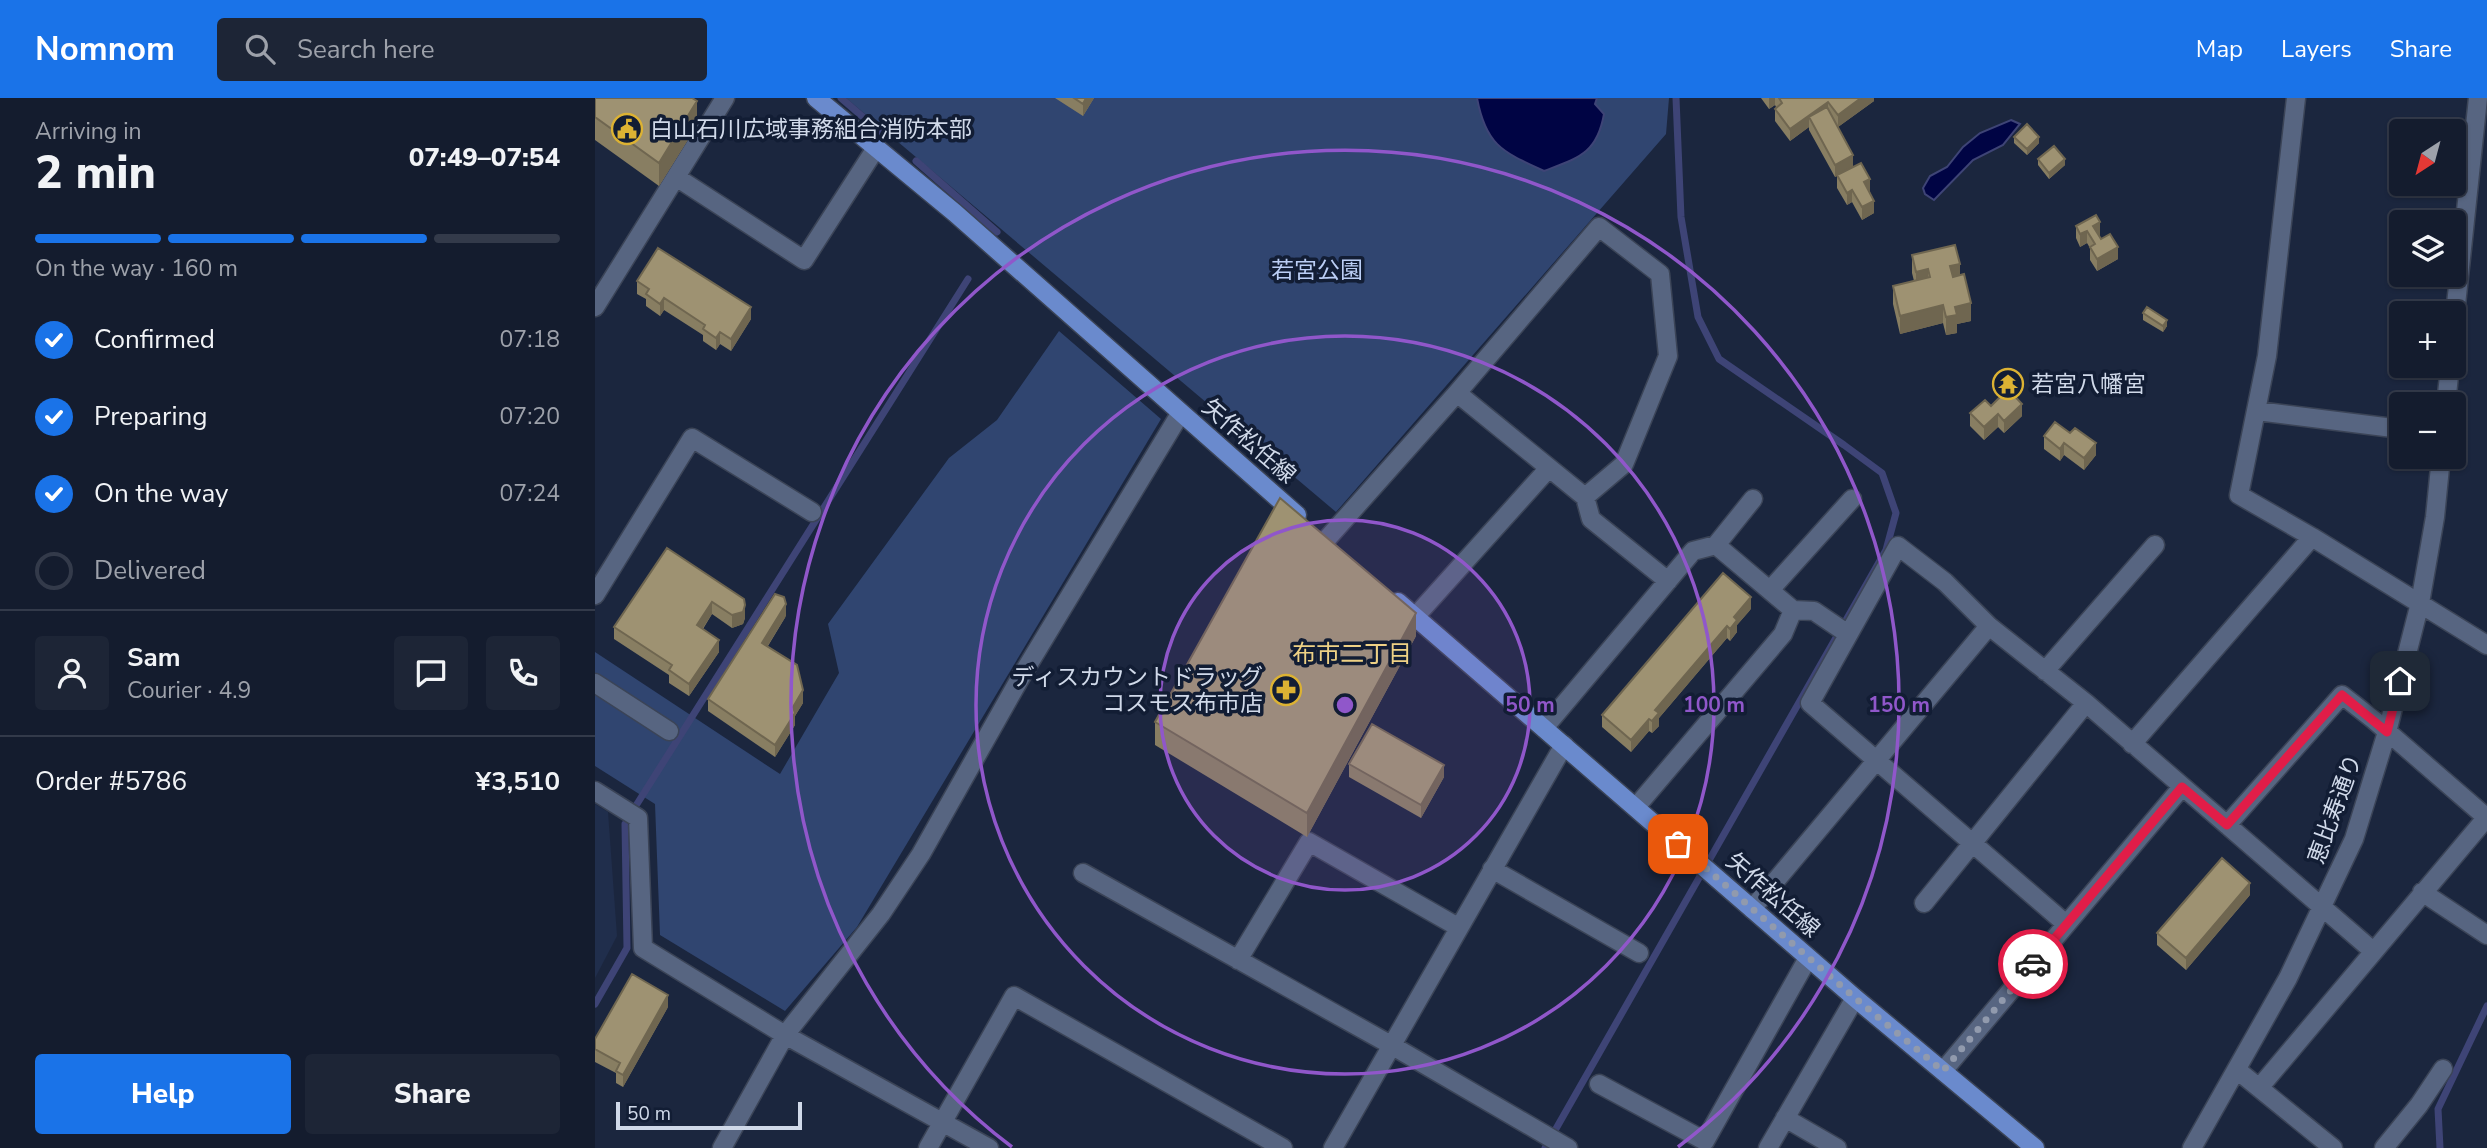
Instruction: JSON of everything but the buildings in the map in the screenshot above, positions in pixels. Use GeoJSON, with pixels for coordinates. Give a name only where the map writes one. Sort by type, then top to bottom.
{"type":"FeatureCollection","features":[{"type":"Feature","properties":{"kind":"main road","name":"矢作松任線"},"geometry":{"type":"LineString","coordinates":[[815,98],[955,214],[1321,535]]}},
{"type":"Feature","properties":{"kind":"main road","name":"矢作松任線"},"geometry":{"type":"LineString","coordinates":[[1385,591],[1808,958],[2035,1148]]}},
{"type":"Feature","properties":{"kind":"street"},"geometry":{"type":"LineString","coordinates":[[595,307],[725,98]]}},
{"type":"Feature","properties":{"kind":"street"},"geometry":{"type":"LineString","coordinates":[[2296,98],[2267,356],[2239,495],[2487,645]]}},
{"type":"Feature","properties":{"kind":"street"},"geometry":{"type":"LineString","coordinates":[[2458,301],[2479,158],[2473,99]]}},
{"type":"Feature","properties":{"kind":"street"},"geometry":{"type":"LineString","coordinates":[[676,177],[804,260],[876,148]]}},
{"type":"Feature","properties":{"kind":"street"},"geometry":{"type":"LineString","coordinates":[[1321,535],[1457,393],[1599,227],[1660,274],[1668,356],[1624,464],[1585,497]]}},
{"type":"Feature","properties":{"kind":"street"},"geometry":{"type":"LineString","coordinates":[[1457,393],[1585,497],[1591,519],[1668,581]]}},
{"type":"Feature","properties":{"kind":"street"},"geometry":{"type":"LineString","coordinates":[[2257,411],[2389,428]]}},
{"type":"Feature","properties":{"kind":"street"},"geometry":{"type":"LineString","coordinates":[[722,1148],[785,1035],[881,914],[921,854],[1022,675],[1180,414]]}},
{"type":"Feature","properties":{"kind":"street"},"geometry":{"type":"LineString","coordinates":[[595,595],[692,438],[812,512]]}},
{"type":"Feature","properties":{"kind":"street"},"geometry":{"type":"LineString","coordinates":[[1415,617],[1549,468]]}},
{"type":"Feature","properties":{"kind":"street","name":"恵比寿通り"},"geometry":{"type":"LineString","coordinates":[[2192,1148],[2288,978],[2354,839],[2387,732],[2420,603],[2435,517],[2440,469]]}},
{"type":"Feature","properties":{"kind":"street"},"geometry":{"type":"LineString","coordinates":[[1544,727],[1693,551],[1716,545],[1753,499]]}},
{"type":"Feature","properties":{"kind":"street"},"geometry":{"type":"LineString","coordinates":[[1770,590],[1852,499]]}},
{"type":"Feature","properties":{"kind":"street"},"geometry":{"type":"LineString","coordinates":[[2132,744],[2312,537]]}},
{"type":"Feature","properties":{"kind":"street"},"geometry":{"type":"LineString","coordinates":[[1716,545],[1793,610],[1814,611],[1843,630]]}},
{"type":"Feature","properties":{"kind":"street"},"geometry":{"type":"LineString","coordinates":[[2045,671],[2155,545]]}},
{"type":"Feature","properties":{"kind":"street"},"geometry":{"type":"LineString","coordinates":[[2066,924],[1810,703],[1843,630],[1898,546],[1945,582],[1989,625],[2086,703],[2373,951]]}},
{"type":"Feature","properties":{"kind":"street"},"geometry":{"type":"LineString","coordinates":[[1636,807],[1783,634],[1793,610]]}},
{"type":"Feature","properties":{"kind":"street"},"geometry":{"type":"LineString","coordinates":[[1752,909],[1989,625]]}},
{"type":"Feature","properties":{"kind":"street"},"geometry":{"type":"LineString","coordinates":[[595,683],[669,731]]}},
{"type":"Feature","properties":{"kind":"street"},"geometry":{"type":"LineString","coordinates":[[2227,825],[2342,695],[2487,818],[2259,1088]]}},
{"type":"Feature","properties":{"kind":"street"},"geometry":{"type":"LineString","coordinates":[[1924,903],[2086,703]]}},
{"type":"Feature","properties":{"kind":"street"},"geometry":{"type":"LineString","coordinates":[[1333,1148],[1564,745]]}},
{"type":"Feature","properties":{"kind":"street"},"geometry":{"type":"LineString","coordinates":[[1943,1071],[2182,787]]}},
{"type":"Feature","properties":{"kind":"street"},"geometry":{"type":"LineString","coordinates":[[595,790],[638,818],[643,948],[785,1035],[989,1148]]}},
{"type":"Feature","properties":{"kind":"street"},"geometry":{"type":"LineString","coordinates":[[1238,960],[1309,842],[1458,927]]}},
{"type":"Feature","properties":{"kind":"street"},"geometry":{"type":"LineString","coordinates":[[1492,869],[1639,953]]}},
{"type":"Feature","properties":{"kind":"street"},"geometry":{"type":"LineString","coordinates":[[1083,873],[1391,1045],[1565,1146]]}},
{"type":"Feature","properties":{"kind":"street"},"geometry":{"type":"LineString","coordinates":[[2422,892],[2487,935]]}},
{"type":"Feature","properties":{"kind":"street"},"geometry":{"type":"LineString","coordinates":[[1599,1084],[1705,1141],[1808,958]]}},
{"type":"Feature","properties":{"kind":"street"},"geometry":{"type":"LineString","coordinates":[[928,1148],[1014,996],[1283,1148]]}},
{"type":"Feature","properties":{"kind":"street"},"geometry":{"type":"LineString","coordinates":[[1768,1148],[1855,998]]}},
{"type":"Feature","properties":{"kind":"street"},"geometry":{"type":"LineString","coordinates":[[2384,1148],[2419,1105],[2443,1069]]}},
{"type":"Feature","properties":{"kind":"street"},"geometry":{"type":"LineString","coordinates":[[2237,1070],[2333,1148]]}},
{"type":"Feature","properties":{"kind":"street"},"geometry":{"type":"LineString","coordinates":[[1785,1118],[1837,1148]]}},
{"type":"Feature","properties":{"kind":"shaded area"},"geometry":{"type":"Polygon","coordinates":[[[1477,98],[1597,98],[1595,104],[1604,114],[1596,138],[1584,153],[1544,171],[1507,152],[1491,137],[1485,127],[1477,98]]]}},
{"type":"Feature","properties":{"kind":"shaded area"},"geometry":{"type":"Polygon","coordinates":[[[2011,120],[2020,124],[2003,145],[1973,160],[1934,200],[1925,194],[1923,188],[1930,176],[1947,167],[1963,147],[1980,133],[2011,120]]]}},
{"type":"Feature","properties":{"kind":"shaded area"},"geometry":{"type":"Polygon","coordinates":[[[595,804],[608,812],[617,936],[595,978],[595,804]]]}},
{"type":"Feature","properties":{"kind":"green space","name":"若宮公園"},"geometry":{"type":"Polygon","coordinates":[[[846,98],[1669,98],[1666,134],[1336,512],[846,98]]]}},
{"type":"Feature","properties":{"kind":"green space"},"geometry":{"type":"Polygon","coordinates":[[[1059,331],[1161,419],[857,927],[785,1011],[660,935],[655,804],[595,766],[595,652],[780,774],[839,673],[828,624],[949,458],[997,420],[1059,331]]]}},
{"type":"Feature","properties":{"kind":"waterway"},"geometry":{"type":"LineString","coordinates":[[841,98],[884,135]]}},
{"type":"Feature","properties":{"kind":"waterway"},"geometry":{"type":"LineString","coordinates":[[1545,1148],[1886,550],[1896,513],[1882,473],[1719,359],[1698,317],[1681,217],[1676,98]]}},
{"type":"Feature","properties":{"kind":"waterway"},"geometry":{"type":"LineString","coordinates":[[916,161],[997,232]]}},
{"type":"Feature","properties":{"kind":"waterway"},"geometry":{"type":"LineString","coordinates":[[637,804],[968,279]]}},
{"type":"Feature","properties":{"kind":"waterway"},"geometry":{"type":"LineString","coordinates":[[595,1004],[627,948],[625,824]]}},
{"type":"Feature","properties":{"kind":"waterway"},"geometry":{"type":"LineString","coordinates":[[2440,1148],[2438,1109],[2487,1006]]}},
{"type":"Feature","properties":{"kind":"way so far"},"geometry":{"type":"LineString","coordinates":[[1678,844],[1943,1071],[2033,964]]}},
{"type":"Feature","properties":{"kind":"place","name":"白山石川広域事務組合消防本部"},"geometry":{"type":"Point","coordinates":[627,129]}},
{"type":"Feature","properties":{"kind":"place","name":"若宮八幡宮"},"geometry":{"type":"Point","coordinates":[2008,384]}},
{"type":"Feature","properties":{"kind":"place","name":"ディスカウントドラッグ コスモス布市店"},"geometry":{"type":"Point","coordinates":[1286,690]}},
{"type":"Feature","properties":{"kind":"district","name":"布市二丁目"},"geometry":{"type":"Point","coordinates":[1352,654]}},
{"type":"Feature","properties":{"kind":"route"},"geometry":{"type":"LineString","coordinates":[[2033,964],[2182,787],[2227,825],[2342,695],[2387,732],[2400,681]]}}]}
